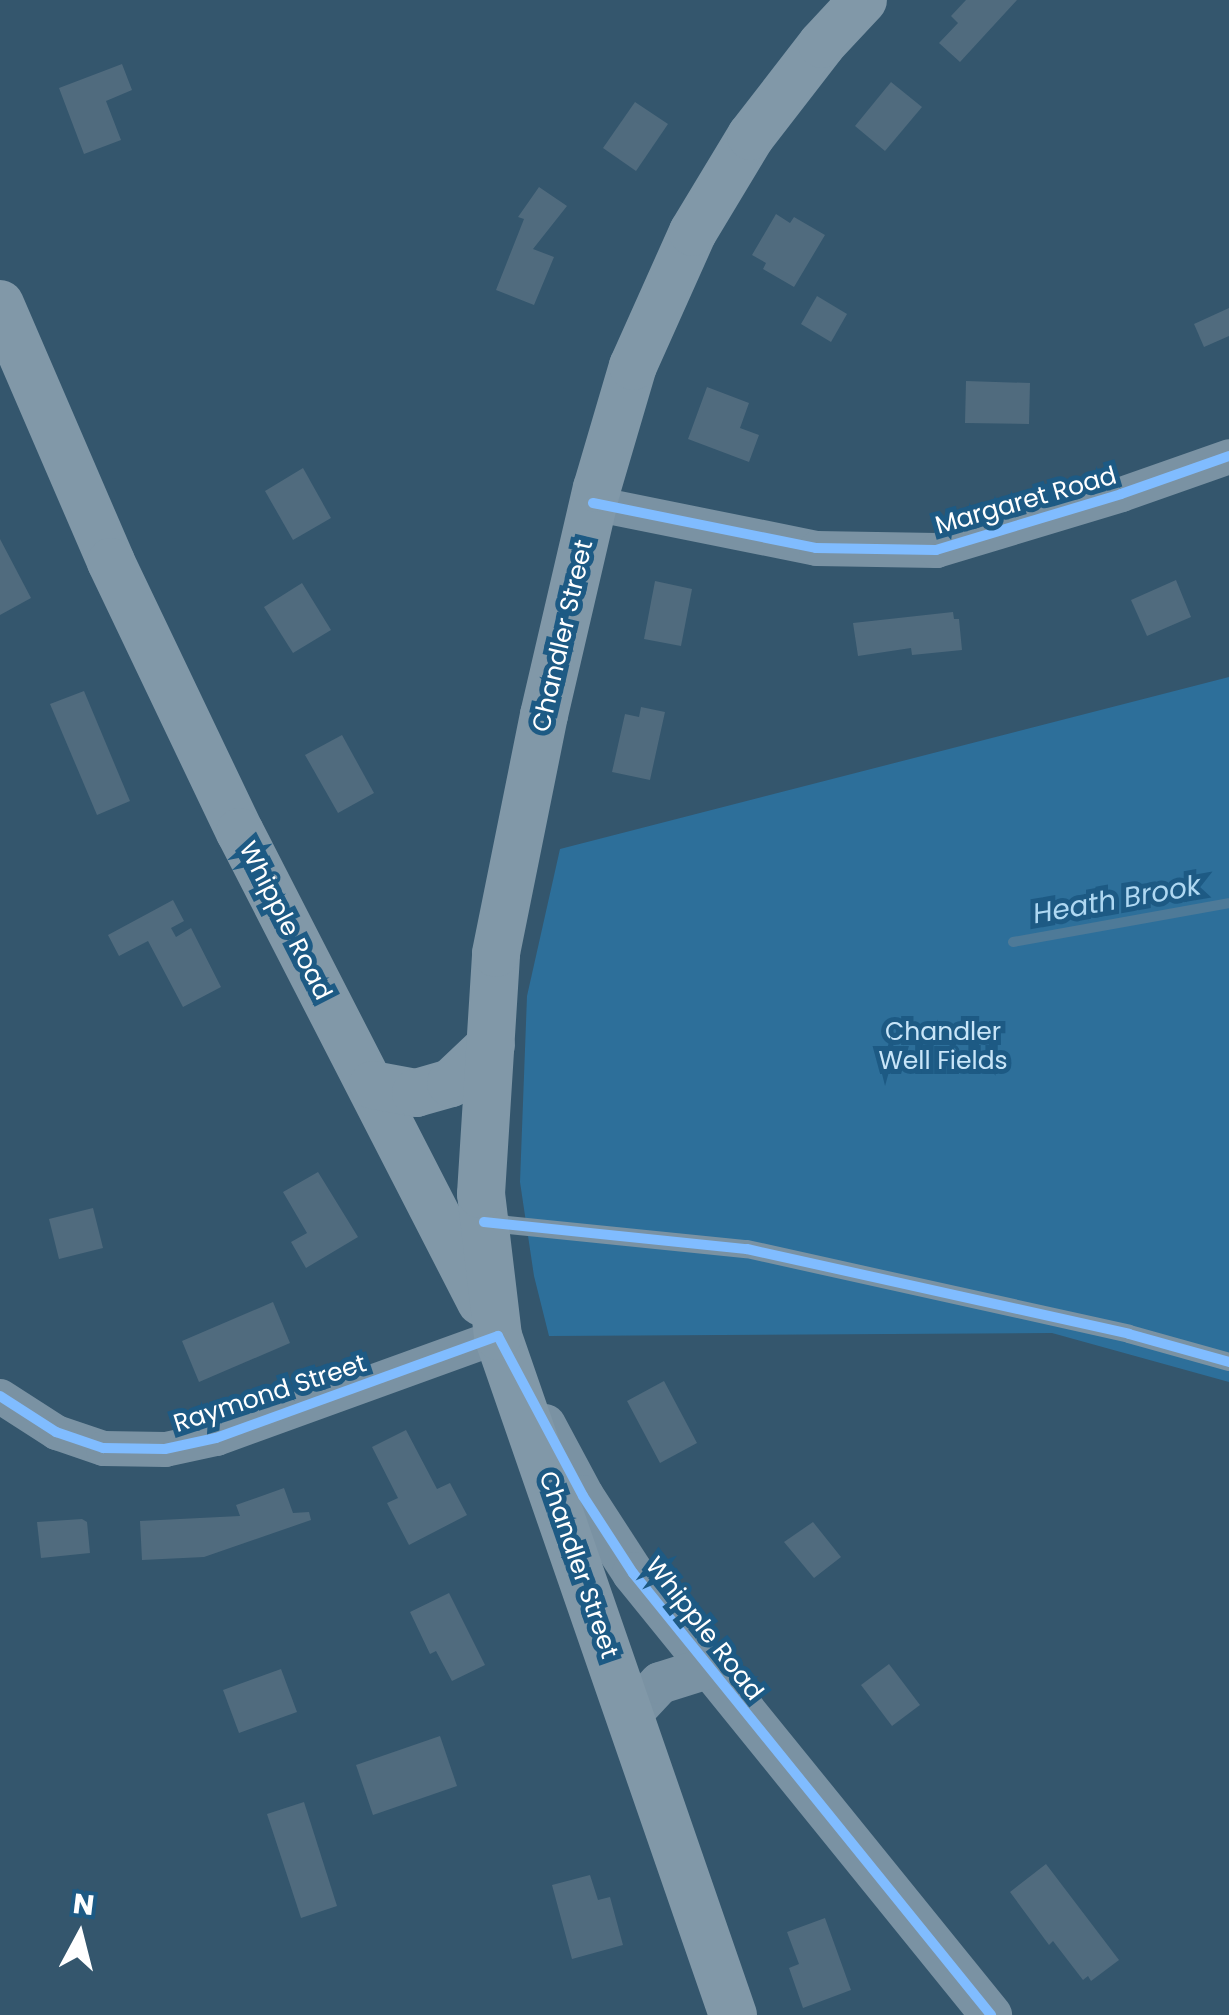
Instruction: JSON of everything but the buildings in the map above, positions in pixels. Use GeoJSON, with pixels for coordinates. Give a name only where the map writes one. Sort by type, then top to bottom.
{"type":"FeatureCollection","features":[{"type":"Feature","properties":{"kind":"main road","name":"Chandler Street"},"geometry":{"type":"LineString","coordinates":[[733,2015],[498,1336],[481,1194],[490,1045],[496,953],[593,503],[633,366],[692,232],[751,136],[822,44],[863,0]]}},
{"type":"Feature","properties":{"kind":"main road","name":"Whipple Road"},"geometry":{"type":"LineString","coordinates":[[0,304],[120,580],[308,967],[373,1085],[498,1336]]}},
{"type":"Feature","properties":{"kind":"main road"},"geometry":{"type":"LineString","coordinates":[[373,1085],[416,1093],[450,1083],[490,1045]]}},
{"type":"Feature","properties":{"kind":"street","name":"Margaret Road"},"geometry":{"type":"LineString","coordinates":[[593,503],[816,548],[936,550],[1122,494],[1229,456]]}},
{"type":"Feature","properties":{"kind":"street","name":"Raymond Street"},"geometry":{"type":"LineString","coordinates":[[0,1396],[56,1432],[102,1448],[165,1449],[216,1438],[498,1336]]}},
{"type":"Feature","properties":{"kind":"street","name":"Whipple Road"},"geometry":{"type":"LineString","coordinates":[[498,1336],[583,1496],[633,1573],[991,2015]]}},
{"type":"Feature","properties":{"kind":"street","name":"Whipple Road"},"geometry":{"type":"LineString","coordinates":[[629,1716],[660,1682],[708,1668]]}},
{"type":"Feature","properties":{"kind":"lane"},"geometry":{"type":"LineString","coordinates":[[484,1222],[746,1249],[1129,1334],[1229,1362]]}},
{"type":"Feature","properties":{"kind":"green space","name":"Chandler Well Fields"},"geometry":{"type":"Polygon","coordinates":[[[1229,677],[1229,1382],[1052,1333],[549,1336],[534,1276],[520,1182],[527,996],[560,849],[1229,677]]]}},
{"type":"Feature","properties":{"kind":"waterway","name":"Heath Brook"},"geometry":{"type":"LineString","coordinates":[[1013,942],[1229,903]]}},
{"type":"Feature","properties":{"kind":"cycle path"},"geometry":{"type":"LineString","coordinates":[[593,503],[816,548],[936,550],[1121,494],[1229,456]]}},
{"type":"Feature","properties":{"kind":"cycle path"},"geometry":{"type":"LineString","coordinates":[[484,1222],[747,1249],[1129,1334],[1229,1362]]}},
{"type":"Feature","properties":{"kind":"cycle path"},"geometry":{"type":"LineString","coordinates":[[0,1396],[56,1432],[103,1448],[165,1449],[216,1438],[498,1336],[583,1496],[633,1573],[991,2015]]}}]}
